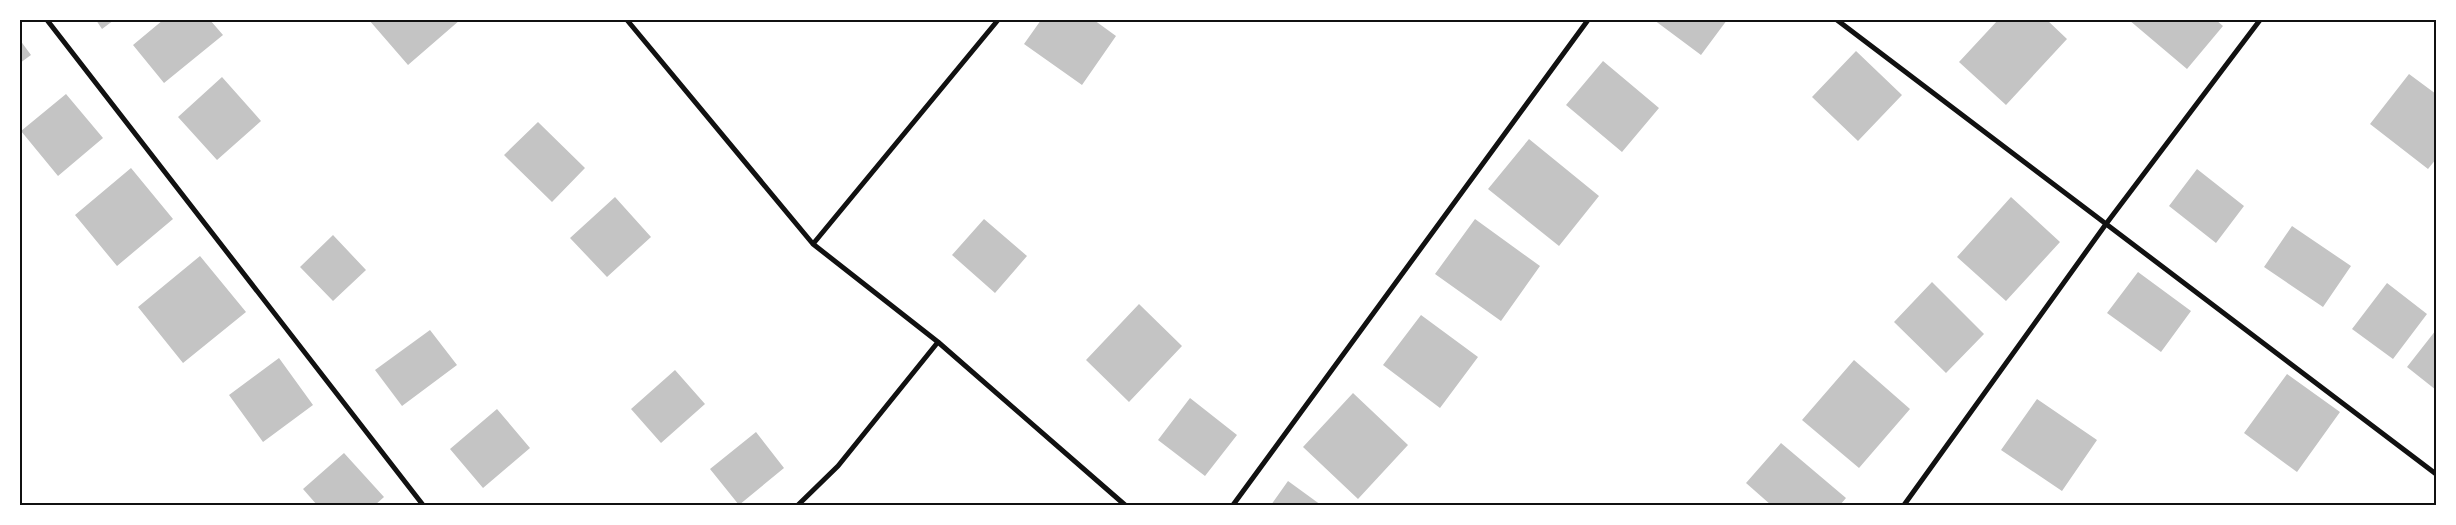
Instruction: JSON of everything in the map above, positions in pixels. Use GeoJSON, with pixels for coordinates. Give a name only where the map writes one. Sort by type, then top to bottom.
{"type":"FeatureCollection","features":[{"type":"Feature","properties":{"kind":"street"},"geometry":{"type":"LineString","coordinates":[[46,20],[423,505]]}},
{"type":"Feature","properties":{"kind":"street"},"geometry":{"type":"LineString","coordinates":[[627,20],[813,244],[938,342],[1125,505]]}},
{"type":"Feature","properties":{"kind":"street"},"geometry":{"type":"LineString","coordinates":[[813,244],[998,20]]}},
{"type":"Feature","properties":{"kind":"street"},"geometry":{"type":"LineString","coordinates":[[1233,505],[1588,20]]}},
{"type":"Feature","properties":{"kind":"street"},"geometry":{"type":"LineString","coordinates":[[1837,20],[2436,474]]}},
{"type":"Feature","properties":{"kind":"street"},"geometry":{"type":"LineString","coordinates":[[1904,505],[2106,224],[2260,20]]}},
{"type":"Feature","properties":{"kind":"street"},"geometry":{"type":"LineString","coordinates":[[798,505],[838,466],[938,342]]}},
{"type":"Feature","properties":{"kind":"building"},"geometry":{"type":"Polygon","coordinates":[[[96,20],[114,20],[102,29],[96,20]]]}},
{"type":"Feature","properties":{"kind":"building"},"geometry":{"type":"Polygon","coordinates":[[[163,20],[210,20],[223,35],[164,83],[133,45],[163,20]]]}},
{"type":"Feature","properties":{"kind":"building"},"geometry":{"type":"Polygon","coordinates":[[[369,20],[460,20],[408,65],[369,20]]]}},
{"type":"Feature","properties":{"kind":"building"},"geometry":{"type":"Polygon","coordinates":[[[1041,20],[1094,20],[1116,36],[1082,85],[1024,44],[1041,20]]]}},
{"type":"Feature","properties":{"kind":"building"},"geometry":{"type":"Polygon","coordinates":[[[1654,20],[1727,20],[1701,55],[1654,20]]]}},
{"type":"Feature","properties":{"kind":"building"},"geometry":{"type":"Polygon","coordinates":[[[1998,20],[2047,20],[2067,39],[2006,105],[1959,62],[1998,20]]]}},
{"type":"Feature","properties":{"kind":"building"},"geometry":{"type":"Polygon","coordinates":[[[2129,20],[2216,20],[2223,26],[2187,69],[2129,20]]]}},
{"type":"Feature","properties":{"kind":"building"},"geometry":{"type":"Polygon","coordinates":[[[20,40],[31,55],[20,63],[20,40]]]}},
{"type":"Feature","properties":{"kind":"building"},"geometry":{"type":"Polygon","coordinates":[[[1856,51],[1902,95],[1858,141],[1812,97],[1856,51]]]}},
{"type":"Feature","properties":{"kind":"building"},"geometry":{"type":"Polygon","coordinates":[[[1603,61],[1659,108],[1622,152],[1566,105],[1603,61]]]}},
{"type":"Feature","properties":{"kind":"building"},"geometry":{"type":"Polygon","coordinates":[[[2409,74],[2436,94],[2436,159],[2428,169],[2370,124],[2409,74]]]}},
{"type":"Feature","properties":{"kind":"building"},"geometry":{"type":"Polygon","coordinates":[[[222,77],[261,121],[217,160],[178,117],[222,77]]]}},
{"type":"Feature","properties":{"kind":"building"},"geometry":{"type":"Polygon","coordinates":[[[66,94],[103,138],[58,176],[21,131],[66,94]]]}},
{"type":"Feature","properties":{"kind":"building"},"geometry":{"type":"Polygon","coordinates":[[[538,122],[585,168],[552,202],[504,155],[538,122]]]}},
{"type":"Feature","properties":{"kind":"building"},"geometry":{"type":"Polygon","coordinates":[[[1529,139],[1599,196],[1559,246],[1488,189],[1529,139]]]}},
{"type":"Feature","properties":{"kind":"building"},"geometry":{"type":"Polygon","coordinates":[[[131,168],[173,219],[117,266],[75,215],[131,168]]]}},
{"type":"Feature","properties":{"kind":"building"},"geometry":{"type":"Polygon","coordinates":[[[2197,169],[2244,206],[2216,243],[2169,206],[2197,169]]]}},
{"type":"Feature","properties":{"kind":"building"},"geometry":{"type":"Polygon","coordinates":[[[615,197],[651,237],[607,277],[570,238],[615,197]]]}},
{"type":"Feature","properties":{"kind":"building"},"geometry":{"type":"Polygon","coordinates":[[[2011,197],[2060,242],[2006,301],[1957,257],[2011,197]]]}},
{"type":"Feature","properties":{"kind":"building"},"geometry":{"type":"Polygon","coordinates":[[[984,219],[1027,256],[995,293],[952,255],[984,219]]]}},
{"type":"Feature","properties":{"kind":"building"},"geometry":{"type":"Polygon","coordinates":[[[1475,219],[1540,266],[1501,321],[1435,274],[1475,219]]]}},
{"type":"Feature","properties":{"kind":"building"},"geometry":{"type":"Polygon","coordinates":[[[2292,226],[2351,266],[2323,307],[2264,267],[2292,226]]]}},
{"type":"Feature","properties":{"kind":"building"},"geometry":{"type":"Polygon","coordinates":[[[333,235],[366,270],[333,301],[300,267],[333,235]]]}},
{"type":"Feature","properties":{"kind":"building"},"geometry":{"type":"Polygon","coordinates":[[[200,256],[246,312],[183,363],[138,307],[200,256]]]}},
{"type":"Feature","properties":{"kind":"building"},"geometry":{"type":"Polygon","coordinates":[[[2138,272],[2191,311],[2161,352],[2107,313],[2138,272]]]}},
{"type":"Feature","properties":{"kind":"building"},"geometry":{"type":"Polygon","coordinates":[[[1932,282],[1984,334],[1946,373],[1894,322],[1932,282]]]}},
{"type":"Feature","properties":{"kind":"building"},"geometry":{"type":"Polygon","coordinates":[[[2387,283],[2427,314],[2393,359],[2352,329],[2387,283]]]}},
{"type":"Feature","properties":{"kind":"building"},"geometry":{"type":"Polygon","coordinates":[[[1139,304],[1182,346],[1129,402],[1086,360],[1139,304]]]}},
{"type":"Feature","properties":{"kind":"building"},"geometry":{"type":"Polygon","coordinates":[[[1421,315],[1478,357],[1440,408],[1383,365],[1421,315]]]}},
{"type":"Feature","properties":{"kind":"building"},"geometry":{"type":"Polygon","coordinates":[[[430,330],[457,365],[402,406],[375,370],[430,330]]]}},
{"type":"Feature","properties":{"kind":"building"},"geometry":{"type":"Polygon","coordinates":[[[2436,330],[2436,390],[2407,367],[2436,330]]]}},
{"type":"Feature","properties":{"kind":"building"},"geometry":{"type":"Polygon","coordinates":[[[279,358],[313,405],[263,442],[229,395],[279,358]]]}},
{"type":"Feature","properties":{"kind":"building"},"geometry":{"type":"Polygon","coordinates":[[[1854,360],[1910,409],[1859,468],[1802,420],[1854,360]]]}},
{"type":"Feature","properties":{"kind":"building"},"geometry":{"type":"Polygon","coordinates":[[[675,370],[705,404],[661,443],[631,409],[675,370]]]}},
{"type":"Feature","properties":{"kind":"building"},"geometry":{"type":"Polygon","coordinates":[[[2287,374],[2340,412],[2297,472],[2244,433],[2287,374]]]}},
{"type":"Feature","properties":{"kind":"building"},"geometry":{"type":"Polygon","coordinates":[[[1353,393],[1408,445],[1358,499],[1303,447],[1353,393]]]}},
{"type":"Feature","properties":{"kind":"building"},"geometry":{"type":"Polygon","coordinates":[[[1190,398],[1237,435],[1205,476],[1158,440],[1190,398]]]}},
{"type":"Feature","properties":{"kind":"building"},"geometry":{"type":"Polygon","coordinates":[[[2037,399],[2097,440],[2062,491],[2001,450],[2037,399]]]}},
{"type":"Feature","properties":{"kind":"building"},"geometry":{"type":"Polygon","coordinates":[[[497,409],[530,448],[483,488],[450,449],[497,409]]]}},
{"type":"Feature","properties":{"kind":"building"},"geometry":{"type":"Polygon","coordinates":[[[756,432],[784,468],[739,505],[710,469],[756,432]]]}},
{"type":"Feature","properties":{"kind":"building"},"geometry":{"type":"Polygon","coordinates":[[[1781,443],[1846,498],[1840,505],[1771,505],[1746,483],[1781,443]]]}},
{"type":"Feature","properties":{"kind":"building"},"geometry":{"type":"Polygon","coordinates":[[[344,453],[384,497],[375,505],[317,505],[303,489],[344,453]]]}},
{"type":"Feature","properties":{"kind":"building"},"geometry":{"type":"Polygon","coordinates":[[[1288,481],[1321,505],[1271,505],[1288,481]]]}}]}
